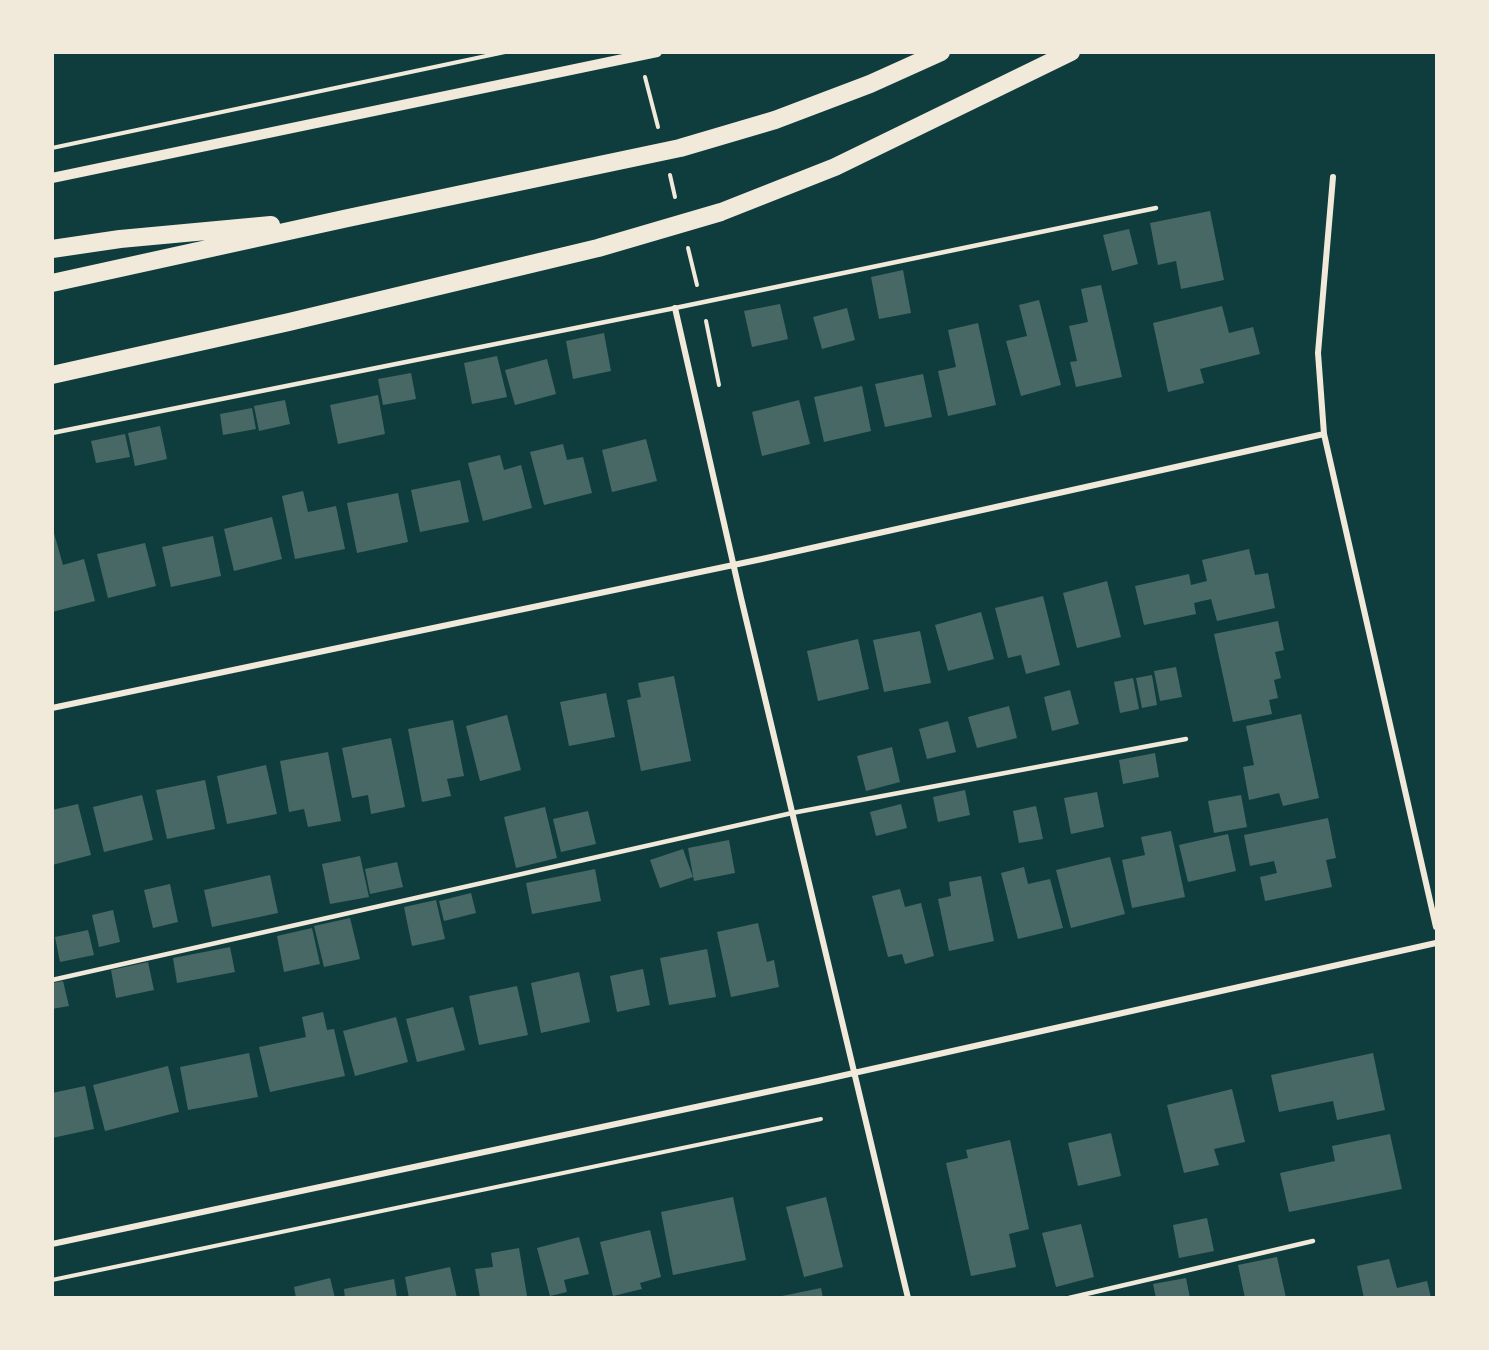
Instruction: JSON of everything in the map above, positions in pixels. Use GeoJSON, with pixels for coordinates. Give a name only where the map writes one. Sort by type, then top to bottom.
{"type":"FeatureCollection","features":[{"type":"Feature","properties":{"kind":"highway"},"geometry":{"type":"LineString","coordinates":[[52,284],[348,218],[680,148],[775,120],[870,84],[941,52]]}},
{"type":"Feature","properties":{"kind":"highway"},"geometry":{"type":"LineString","coordinates":[[52,375],[289,322],[586,251],[721,212],[836,167],[1071,52]]}},
{"type":"Feature","properties":{"kind":"highway"},"geometry":{"type":"LineString","coordinates":[[52,249],[120,239],[348,218]]}},
{"type":"Feature","properties":{"kind":"street"},"geometry":{"type":"LineString","coordinates":[[52,178],[657,52]]}},
{"type":"Feature","properties":{"kind":"street"},"geometry":{"type":"LineString","coordinates":[[1333,177],[1318,353],[1324,434],[1437,927]]}},
{"type":"Feature","properties":{"kind":"street"},"geometry":{"type":"LineString","coordinates":[[675,308],[792,813],[908,1298]]}},
{"type":"Feature","properties":{"kind":"street"},"geometry":{"type":"LineString","coordinates":[[52,708],[734,565],[1324,434]]}},
{"type":"Feature","properties":{"kind":"street"},"geometry":{"type":"LineString","coordinates":[[52,1244],[855,1073],[1437,944]]}},
{"type":"Feature","properties":{"kind":"lane"},"geometry":{"type":"LineString","coordinates":[[52,433],[675,308],[1156,208]]}},
{"type":"Feature","properties":{"kind":"lane"},"geometry":{"type":"LineString","coordinates":[[52,980],[792,813],[1186,739]]}},
{"type":"Feature","properties":{"kind":"lane"},"geometry":{"type":"LineString","coordinates":[[1069,1298],[1313,1241]]}},
{"type":"Feature","properties":{"kind":"path"},"geometry":{"type":"LineString","coordinates":[[52,148],[504,52]]}},
{"type":"Feature","properties":{"kind":"path"},"geometry":{"type":"LineString","coordinates":[[645,75],[659,133]]}},
{"type":"Feature","properties":{"kind":"path"},"geometry":{"type":"LineString","coordinates":[[668,168],[676,202]]}},
{"type":"Feature","properties":{"kind":"path"},"geometry":{"type":"LineString","coordinates":[[688,248],[699,294]]}},
{"type":"Feature","properties":{"kind":"path"},"geometry":{"type":"LineString","coordinates":[[705,317],[719,385]]}},
{"type":"Feature","properties":{"kind":"path"},"geometry":{"type":"LineString","coordinates":[[52,1280],[821,1119]]}},
{"type":"Feature","properties":{"kind":"building"},"geometry":{"type":"Polygon","coordinates":[[[1210,211],[1224,280],[1181,289],[1176,261],[1158,265],[1150,223],[1210,211]]]}},
{"type":"Feature","properties":{"kind":"building"},"geometry":{"type":"Polygon","coordinates":[[[1129,229],[1138,264],[1112,271],[1103,235],[1129,229]]]}},
{"type":"Feature","properties":{"kind":"building"},"geometry":{"type":"Polygon","coordinates":[[[903,270],[911,313],[879,319],[871,277],[903,270]]]}},
{"type":"Feature","properties":{"kind":"building"},"geometry":{"type":"Polygon","coordinates":[[[1101,285],[1122,377],[1076,387],[1070,362],[1077,361],[1069,326],[1088,322],[1081,289],[1101,285]]]}},
{"type":"Feature","properties":{"kind":"building"},"geometry":{"type":"Polygon","coordinates":[[[1039,300],[1061,385],[1021,396],[1006,341],[1027,336],[1019,305],[1039,300]]]}},
{"type":"Feature","properties":{"kind":"building"},"geometry":{"type":"Polygon","coordinates":[[[780,304],[788,339],[752,347],[744,311],[780,304]]]}},
{"type":"Feature","properties":{"kind":"building"},"geometry":{"type":"Polygon","coordinates":[[[1222,306],[1229,333],[1253,327],[1260,354],[1200,369],[1204,383],[1168,392],[1153,323],[1222,306]]]}},
{"type":"Feature","properties":{"kind":"building"},"geometry":{"type":"Polygon","coordinates":[[[847,308],[855,340],[822,349],[813,317],[847,308]]]}},
{"type":"Feature","properties":{"kind":"building"},"geometry":{"type":"Polygon","coordinates":[[[978,323],[996,405],[948,416],[938,371],[956,367],[948,330],[978,323]]]}},
{"type":"Feature","properties":{"kind":"building"},"geometry":{"type":"Polygon","coordinates":[[[604,333],[611,371],[573,379],[566,341],[604,333]]]}},
{"type":"Feature","properties":{"kind":"building"},"geometry":{"type":"Polygon","coordinates":[[[497,356],[507,397],[472,404],[464,363],[497,356]]]}},
{"type":"Feature","properties":{"kind":"building"},"geometry":{"type":"Polygon","coordinates":[[[547,359],[556,394],[515,405],[505,370],[547,359]]]}},
{"type":"Feature","properties":{"kind":"building"},"geometry":{"type":"Polygon","coordinates":[[[411,373],[416,399],[383,405],[378,379],[411,373]]]}},
{"type":"Feature","properties":{"kind":"building"},"geometry":{"type":"Polygon","coordinates":[[[923,374],[932,417],[885,427],[875,384],[923,374]]]}},
{"type":"Feature","properties":{"kind":"building"},"geometry":{"type":"Polygon","coordinates":[[[862,386],[871,431],[824,442],[814,397],[862,386]]]}},
{"type":"Feature","properties":{"kind":"building"},"geometry":{"type":"Polygon","coordinates":[[[378,395],[385,434],[338,444],[330,405],[378,395]]]}},
{"type":"Feature","properties":{"kind":"building"},"geometry":{"type":"Polygon","coordinates":[[[285,400],[290,424],[259,431],[254,406],[285,400]]]}},
{"type":"Feature","properties":{"kind":"building"},"geometry":{"type":"Polygon","coordinates":[[[799,400],[810,444],[762,456],[752,412],[799,400]]]}},
{"type":"Feature","properties":{"kind":"building"},"geometry":{"type":"Polygon","coordinates":[[[252,408],[256,429],[223,435],[220,414],[252,408]]]}},
{"type":"Feature","properties":{"kind":"building"},"geometry":{"type":"Polygon","coordinates":[[[160,426],[167,459],[135,466],[128,433],[160,426]]]}},
{"type":"Feature","properties":{"kind":"building"},"geometry":{"type":"Polygon","coordinates":[[[125,434],[130,457],[96,463],[91,441],[125,434]]]}},
{"type":"Feature","properties":{"kind":"building"},"geometry":{"type":"Polygon","coordinates":[[[646,439],[657,481],[612,492],[602,450],[646,439]]]}},
{"type":"Feature","properties":{"kind":"building"},"geometry":{"type":"Polygon","coordinates":[[[563,444],[567,460],[583,457],[592,493],[544,505],[530,452],[563,444]]]}},
{"type":"Feature","properties":{"kind":"building"},"geometry":{"type":"Polygon","coordinates":[[[500,455],[504,470],[521,465],[532,508],[483,521],[468,463],[500,455]]]}},
{"type":"Feature","properties":{"kind":"building"},"geometry":{"type":"Polygon","coordinates":[[[460,480],[469,522],[420,532],[411,490],[460,480]]]}},
{"type":"Feature","properties":{"kind":"building"},"geometry":{"type":"Polygon","coordinates":[[[303,491],[308,512],[336,506],[345,549],[295,559],[282,496],[303,491]]]}},
{"type":"Feature","properties":{"kind":"building"},"geometry":{"type":"Polygon","coordinates":[[[398,493],[408,542],[357,553],[347,503],[398,493]]]}},
{"type":"Feature","properties":{"kind":"building"},"geometry":{"type":"Polygon","coordinates":[[[272,517],[282,559],[234,571],[224,529],[272,517]]]}},
{"type":"Feature","properties":{"kind":"building"},"geometry":{"type":"Polygon","coordinates":[[[52,533],[54,533],[63,565],[84,559],[95,601],[52,612],[52,533]]]}},
{"type":"Feature","properties":{"kind":"building"},"geometry":{"type":"Polygon","coordinates":[[[213,536],[221,576],[171,587],[162,547],[213,536]]]}},
{"type":"Feature","properties":{"kind":"building"},"geometry":{"type":"Polygon","coordinates":[[[145,543],[156,586],[108,598],[97,554],[145,543]]]}},
{"type":"Feature","properties":{"kind":"building"},"geometry":{"type":"Polygon","coordinates":[[[1249,549],[1255,575],[1268,573],[1275,608],[1217,621],[1211,599],[1194,603],[1196,614],[1144,625],[1135,586],[1189,574],[1191,585],[1207,581],[1202,560],[1249,549]]]}},
{"type":"Feature","properties":{"kind":"building"},"geometry":{"type":"Polygon","coordinates":[[[1107,581],[1121,637],[1077,648],[1063,593],[1107,581]]]}},
{"type":"Feature","properties":{"kind":"building"},"geometry":{"type":"Polygon","coordinates":[[[1043,596],[1060,665],[1026,674],[1021,655],[1008,658],[995,608],[1043,596]]]}},
{"type":"Feature","properties":{"kind":"building"},"geometry":{"type":"Polygon","coordinates":[[[981,612],[994,659],[948,671],[935,625],[981,612]]]}},
{"type":"Feature","properties":{"kind":"building"},"geometry":{"type":"Polygon","coordinates":[[[1278,621],[1284,650],[1275,652],[1281,678],[1274,680],[1278,698],[1269,700],[1272,714],[1233,722],[1214,634],[1278,621]]]}},
{"type":"Feature","properties":{"kind":"building"},"geometry":{"type":"Polygon","coordinates":[[[920,631],[931,683],[884,692],[873,640],[920,631]]]}},
{"type":"Feature","properties":{"kind":"building"},"geometry":{"type":"Polygon","coordinates":[[[858,639],[869,689],[818,701],[807,651],[858,639]]]}},
{"type":"Feature","properties":{"kind":"building"},"geometry":{"type":"Polygon","coordinates":[[[1176,667],[1182,697],[1160,701],[1154,671],[1176,667]]]}},
{"type":"Feature","properties":{"kind":"building"},"geometry":{"type":"Polygon","coordinates":[[[1152,675],[1157,705],[1142,708],[1136,678],[1152,675]]]}},
{"type":"Feature","properties":{"kind":"building"},"geometry":{"type":"Polygon","coordinates":[[[674,676],[691,761],[641,771],[627,700],[641,697],[638,683],[674,676]]]}},
{"type":"Feature","properties":{"kind":"building"},"geometry":{"type":"Polygon","coordinates":[[[1133,678],[1139,709],[1120,713],[1114,682],[1133,678]]]}},
{"type":"Feature","properties":{"kind":"building"},"geometry":{"type":"Polygon","coordinates":[[[1070,690],[1079,724],[1052,731],[1044,697],[1070,690]]]}},
{"type":"Feature","properties":{"kind":"building"},"geometry":{"type":"Polygon","coordinates":[[[606,693],[615,737],[569,746],[560,702],[606,693]]]}},
{"type":"Feature","properties":{"kind":"building"},"geometry":{"type":"Polygon","coordinates":[[[1009,706],[1017,738],[977,748],[968,717],[1009,706]]]}},
{"type":"Feature","properties":{"kind":"building"},"geometry":{"type":"Polygon","coordinates":[[[1301,714],[1319,798],[1283,806],[1279,793],[1249,800],[1243,767],[1254,765],[1246,726],[1301,714]]]}},
{"type":"Feature","properties":{"kind":"building"},"geometry":{"type":"Polygon","coordinates":[[[507,715],[521,770],[480,781],[466,726],[507,715]]]}},
{"type":"Feature","properties":{"kind":"building"},"geometry":{"type":"Polygon","coordinates":[[[453,720],[464,776],[447,779],[451,796],[422,802],[408,729],[453,720]]]}},
{"type":"Feature","properties":{"kind":"building"},"geometry":{"type":"Polygon","coordinates":[[[948,721],[956,752],[927,759],[919,729],[948,721]]]}},
{"type":"Feature","properties":{"kind":"building"},"geometry":{"type":"Polygon","coordinates":[[[391,738],[405,807],[371,814],[368,795],[352,798],[342,748],[391,738]]]}},
{"type":"Feature","properties":{"kind":"building"},"geometry":{"type":"Polygon","coordinates":[[[892,747],[900,782],[866,791],[857,756],[892,747]]]}},
{"type":"Feature","properties":{"kind":"building"},"geometry":{"type":"Polygon","coordinates":[[[328,752],[341,821],[308,827],[304,809],[289,812],[280,761],[328,752]]]}},
{"type":"Feature","properties":{"kind":"building"},"geometry":{"type":"Polygon","coordinates":[[[1155,753],[1159,777],[1123,784],[1119,760],[1155,753]]]}},
{"type":"Feature","properties":{"kind":"building"},"geometry":{"type":"Polygon","coordinates":[[[266,765],[277,814],[227,824],[217,776],[266,765]]]}},
{"type":"Feature","properties":{"kind":"building"},"geometry":{"type":"Polygon","coordinates":[[[205,780],[215,829],[167,839],[156,790],[205,780]]]}},
{"type":"Feature","properties":{"kind":"building"},"geometry":{"type":"Polygon","coordinates":[[[965,790],[970,815],[938,822],[933,797],[965,790]]]}},
{"type":"Feature","properties":{"kind":"building"},"geometry":{"type":"Polygon","coordinates":[[[1097,792],[1104,827],[1071,834],[1064,798],[1097,792]]]}},
{"type":"Feature","properties":{"kind":"building"},"geometry":{"type":"Polygon","coordinates":[[[142,795],[153,840],[104,852],[93,807],[142,795]]]}},
{"type":"Feature","properties":{"kind":"building"},"geometry":{"type":"Polygon","coordinates":[[[1241,795],[1247,827],[1214,833],[1208,801],[1241,795]]]}},
{"type":"Feature","properties":{"kind":"building"},"geometry":{"type":"Polygon","coordinates":[[[78,804],[91,855],[52,865],[52,810],[78,804]]]}},
{"type":"Feature","properties":{"kind":"building"},"geometry":{"type":"Polygon","coordinates":[[[901,804],[907,828],[876,836],[870,812],[901,804]]]}},
{"type":"Feature","properties":{"kind":"building"},"geometry":{"type":"Polygon","coordinates":[[[1036,806],[1043,839],[1019,843],[1013,811],[1036,806]]]}},
{"type":"Feature","properties":{"kind":"building"},"geometry":{"type":"Polygon","coordinates":[[[545,807],[557,858],[516,868],[504,817],[545,807]]]}},
{"type":"Feature","properties":{"kind":"building"},"geometry":{"type":"Polygon","coordinates":[[[588,811],[596,844],[561,852],[553,819],[588,811]]]}},
{"type":"Feature","properties":{"kind":"building"},"geometry":{"type":"Polygon","coordinates":[[[1328,818],[1336,858],[1326,860],[1332,887],[1265,901],[1260,877],[1277,873],[1274,861],[1250,866],[1244,835],[1328,818]]]}},
{"type":"Feature","properties":{"kind":"building"},"geometry":{"type":"Polygon","coordinates":[[[1171,831],[1185,897],[1132,908],[1122,860],[1145,855],[1141,837],[1171,831]]]}},
{"type":"Feature","properties":{"kind":"building"},"geometry":{"type":"Polygon","coordinates":[[[1228,834],[1236,871],[1188,882],[1179,845],[1228,834]]]}},
{"type":"Feature","properties":{"kind":"building"},"geometry":{"type":"Polygon","coordinates":[[[729,840],[735,873],[694,881],[688,848],[729,840]]]}},
{"type":"Feature","properties":{"kind":"building"},"geometry":{"type":"Polygon","coordinates":[[[683,849],[693,877],[660,888],[650,860],[683,849]]]}},
{"type":"Feature","properties":{"kind":"building"},"geometry":{"type":"Polygon","coordinates":[[[360,856],[369,897],[330,904],[322,864],[360,856]]]}},
{"type":"Feature","properties":{"kind":"building"},"geometry":{"type":"Polygon","coordinates":[[[1110,857],[1125,914],[1071,928],[1056,870],[1110,857]]]}},
{"type":"Feature","properties":{"kind":"building"},"geometry":{"type":"Polygon","coordinates":[[[397,862],[403,887],[370,894],[365,869],[397,862]]]}},
{"type":"Feature","properties":{"kind":"building"},"geometry":{"type":"Polygon","coordinates":[[[1024,867],[1028,884],[1050,879],[1063,928],[1018,939],[1001,873],[1024,867]]]}},
{"type":"Feature","properties":{"kind":"building"},"geometry":{"type":"Polygon","coordinates":[[[595,869],[601,901],[532,914],[526,883],[595,869]]]}},
{"type":"Feature","properties":{"kind":"building"},"geometry":{"type":"Polygon","coordinates":[[[270,875],[278,913],[212,927],[204,890],[270,875]]]}},
{"type":"Feature","properties":{"kind":"building"},"geometry":{"type":"Polygon","coordinates":[[[981,876],[994,941],[949,951],[938,899],[951,896],[949,882],[981,876]]]}},
{"type":"Feature","properties":{"kind":"building"},"geometry":{"type":"Polygon","coordinates":[[[170,884],[178,922],[153,928],[144,890],[170,884]]]}},
{"type":"Feature","properties":{"kind":"building"},"geometry":{"type":"Polygon","coordinates":[[[900,889],[905,907],[921,903],[934,956],[905,964],[902,954],[888,957],[872,896],[900,889]]]}},
{"type":"Feature","properties":{"kind":"building"},"geometry":{"type":"Polygon","coordinates":[[[471,893],[476,913],[444,921],[439,901],[471,893]]]}},
{"type":"Feature","properties":{"kind":"building"},"geometry":{"type":"Polygon","coordinates":[[[436,900],[445,939],[412,946],[404,907],[436,900]]]}},
{"type":"Feature","properties":{"kind":"building"},"geometry":{"type":"Polygon","coordinates":[[[113,910],[120,942],[99,947],[92,915],[113,910]]]}},
{"type":"Feature","properties":{"kind":"building"},"geometry":{"type":"Polygon","coordinates":[[[350,918],[360,959],[324,967],[314,926],[350,918]]]}},
{"type":"Feature","properties":{"kind":"building"},"geometry":{"type":"Polygon","coordinates":[[[758,923],[767,962],[774,960],[779,987],[731,997],[717,932],[758,923]]]}},
{"type":"Feature","properties":{"kind":"building"},"geometry":{"type":"Polygon","coordinates":[[[312,928],[320,964],[284,972],[277,936],[312,928]]]}},
{"type":"Feature","properties":{"kind":"building"},"geometry":{"type":"Polygon","coordinates":[[[88,930],[94,955],[60,962],[55,937],[88,930]]]}},
{"type":"Feature","properties":{"kind":"building"},"geometry":{"type":"Polygon","coordinates":[[[230,947],[235,972],[177,983],[173,958],[230,947]]]}},
{"type":"Feature","properties":{"kind":"building"},"geometry":{"type":"Polygon","coordinates":[[[707,949],[716,997],[669,1005],[660,958],[707,949]]]}},
{"type":"Feature","properties":{"kind":"building"},"geometry":{"type":"Polygon","coordinates":[[[148,962],[154,990],[116,998],[111,970],[148,962]]]}},
{"type":"Feature","properties":{"kind":"building"},"geometry":{"type":"Polygon","coordinates":[[[643,969],[650,1005],[617,1012],[610,976],[643,969]]]}},
{"type":"Feature","properties":{"kind":"building"},"geometry":{"type":"Polygon","coordinates":[[[579,972],[590,1022],[541,1033],[531,983],[579,972]]]}},
{"type":"Feature","properties":{"kind":"building"},"geometry":{"type":"Polygon","coordinates":[[[63,981],[69,1006],[52,1009],[52,983],[63,981]]]}},
{"type":"Feature","properties":{"kind":"building"},"geometry":{"type":"Polygon","coordinates":[[[517,986],[528,1035],[479,1045],[469,996],[517,986]]]}},
{"type":"Feature","properties":{"kind":"building"},"geometry":{"type":"Polygon","coordinates":[[[453,1007],[465,1050],[417,1062],[406,1019],[453,1007]]]}},
{"type":"Feature","properties":{"kind":"building"},"geometry":{"type":"Polygon","coordinates":[[[323,1012],[327,1030],[334,1029],[345,1076],[270,1092],[259,1047],[306,1037],[302,1017],[323,1012]]]}},
{"type":"Feature","properties":{"kind":"building"},"geometry":{"type":"Polygon","coordinates":[[[396,1017],[408,1062],[355,1076],[343,1031],[396,1017]]]}},
{"type":"Feature","properties":{"kind":"building"},"geometry":{"type":"Polygon","coordinates":[[[249,1053],[258,1097],[188,1110],[180,1067],[249,1053]]]}},
{"type":"Feature","properties":{"kind":"building"},"geometry":{"type":"Polygon","coordinates":[[[1373,1053],[1385,1110],[1337,1120],[1333,1101],[1279,1112],[1271,1075],[1373,1053]]]}},
{"type":"Feature","properties":{"kind":"building"},"geometry":{"type":"Polygon","coordinates":[[[168,1066],[179,1112],[105,1131],[93,1085],[168,1066]]]}},
{"type":"Feature","properties":{"kind":"building"},"geometry":{"type":"Polygon","coordinates":[[[85,1086],[94,1129],[52,1138],[52,1093],[85,1086]]]}},
{"type":"Feature","properties":{"kind":"building"},"geometry":{"type":"Polygon","coordinates":[[[1232,1089],[1245,1142],[1214,1149],[1219,1165],[1184,1173],[1167,1105],[1232,1089]]]}},
{"type":"Feature","properties":{"kind":"building"},"geometry":{"type":"Polygon","coordinates":[[[1111,1133],[1121,1176],[1078,1186],[1068,1143],[1111,1133]]]}},
{"type":"Feature","properties":{"kind":"building"},"geometry":{"type":"Polygon","coordinates":[[[1390,1134],[1402,1189],[1289,1212],[1280,1173],[1335,1161],[1332,1146],[1390,1134]]]}},
{"type":"Feature","properties":{"kind":"building"},"geometry":{"type":"Polygon","coordinates":[[[1010,1140],[1029,1229],[1009,1234],[1016,1267],[971,1276],[946,1163],[968,1158],[966,1150],[1010,1140]]]}},
{"type":"Feature","properties":{"kind":"building"},"geometry":{"type":"Polygon","coordinates":[[[733,1197],[746,1260],[673,1275],[661,1212],[733,1197]]]}},
{"type":"Feature","properties":{"kind":"building"},"geometry":{"type":"Polygon","coordinates":[[[826,1197],[843,1267],[804,1277],[786,1207],[826,1197]]]}},
{"type":"Feature","properties":{"kind":"building"},"geometry":{"type":"Polygon","coordinates":[[[1207,1218],[1214,1251],[1179,1258],[1173,1225],[1207,1218]]]}},
{"type":"Feature","properties":{"kind":"building"},"geometry":{"type":"Polygon","coordinates":[[[1081,1224],[1094,1277],[1056,1287],[1042,1233],[1081,1224]]]}},
{"type":"Feature","properties":{"kind":"building"},"geometry":{"type":"Polygon","coordinates":[[[650,1230],[661,1277],[640,1283],[642,1289],[613,1296],[600,1242],[650,1230]]]}},
{"type":"Feature","properties":{"kind":"building"},"geometry":{"type":"Polygon","coordinates":[[[579,1237],[589,1274],[564,1280],[567,1292],[550,1296],[537,1248],[579,1237]]]}},
{"type":"Feature","properties":{"kind":"building"},"geometry":{"type":"Polygon","coordinates":[[[519,1248],[527,1296],[480,1298],[475,1269],[493,1267],[491,1253],[519,1248]]]}},
{"type":"Feature","properties":{"kind":"building"},"geometry":{"type":"Polygon","coordinates":[[[1277,1257],[1286,1298],[1245,1298],[1238,1265],[1277,1257]]]}},
{"type":"Feature","properties":{"kind":"building"},"geometry":{"type":"Polygon","coordinates":[[[1389,1259],[1397,1288],[1427,1281],[1431,1298],[1364,1298],[1357,1266],[1389,1259]]]}},
{"type":"Feature","properties":{"kind":"building"},"geometry":{"type":"Polygon","coordinates":[[[450,1267],[457,1298],[409,1298],[405,1277],[450,1267]]]}},
{"type":"Feature","properties":{"kind":"building"},"geometry":{"type":"Polygon","coordinates":[[[330,1278],[335,1298],[296,1298],[294,1287],[330,1278]]]}},
{"type":"Feature","properties":{"kind":"building"},"geometry":{"type":"Polygon","coordinates":[[[1186,1278],[1190,1298],[1156,1298],[1153,1284],[1186,1278]]]}},
{"type":"Feature","properties":{"kind":"building"},"geometry":{"type":"Polygon","coordinates":[[[394,1279],[397,1298],[345,1298],[344,1289],[394,1279]]]}},
{"type":"Feature","properties":{"kind":"building"},"geometry":{"type":"Polygon","coordinates":[[[821,1288],[823,1298],[782,1298],[782,1296],[821,1288]]]}}]}
